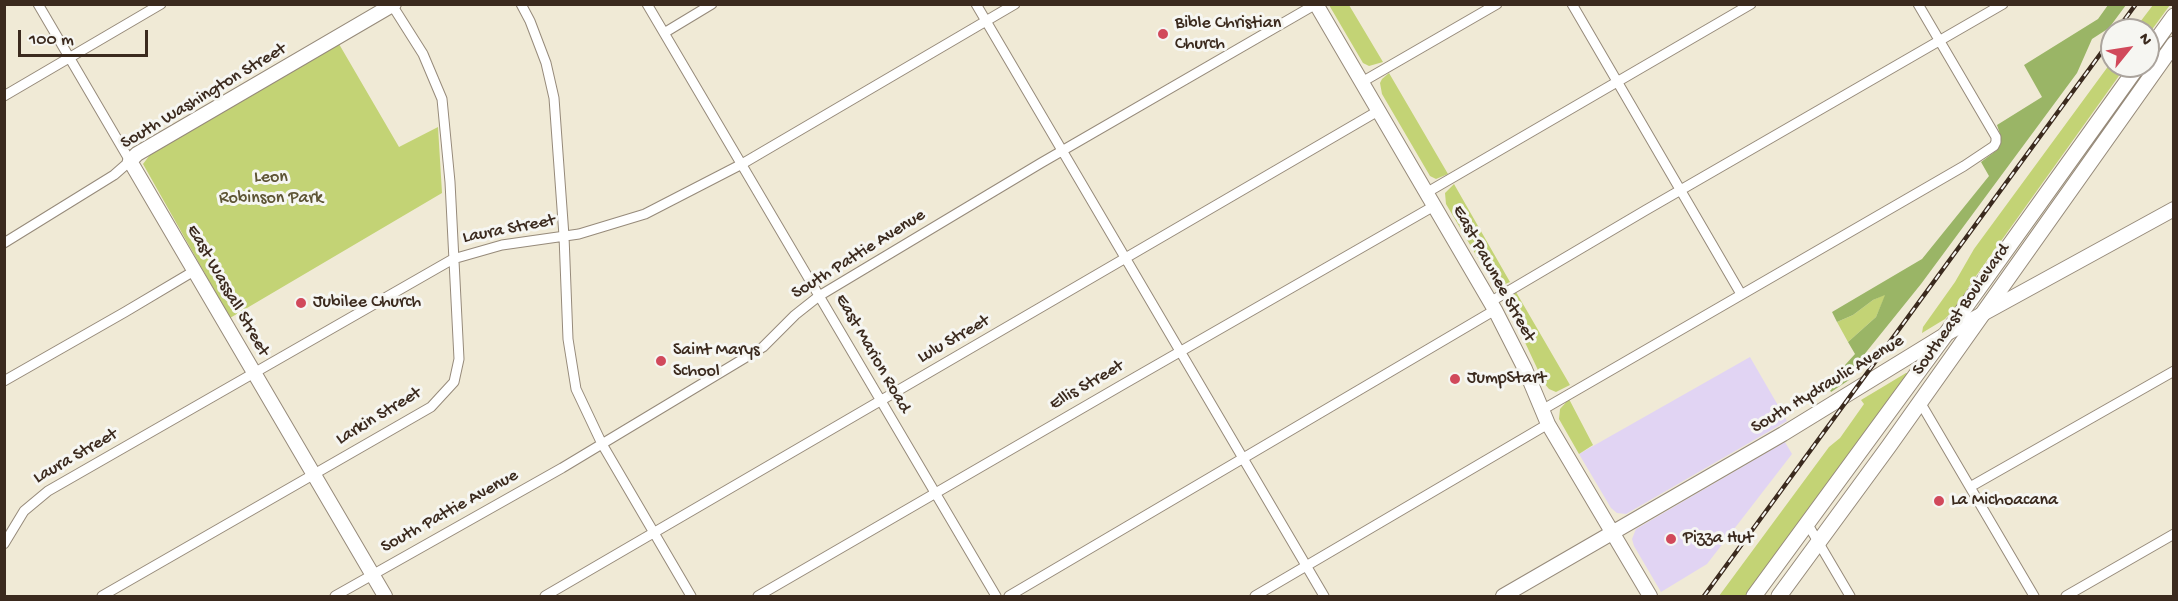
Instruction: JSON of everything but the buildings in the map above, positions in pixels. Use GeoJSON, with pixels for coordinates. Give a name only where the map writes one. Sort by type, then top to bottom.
{"type":"FeatureCollection","features":[{"type":"Feature","properties":{"kind":"main road"},"geometry":{"type":"LineString","coordinates":[[2160,35],[2174,16]]}},
{"type":"Feature","properties":{"kind":"main road","name":"Southeast Boulevard"},"geometry":{"type":"LineString","coordinates":[[1779,597],[2174,44]]}},
{"type":"Feature","properties":{"kind":"main road","name":"Southeast Boulevard"},"geometry":{"type":"LineString","coordinates":[[1754,597],[2129,78]]}},
{"type":"Feature","properties":{"kind":"street","name":"East Wassall Street"},"geometry":{"type":"LineString","coordinates":[[38,4],[385,597]]}},
{"type":"Feature","properties":{"kind":"street"},"geometry":{"type":"LineString","coordinates":[[4,96],[161,4]]}},
{"type":"Feature","properties":{"kind":"street"},"geometry":{"type":"LineString","coordinates":[[521,4],[542,51],[551,81],[558,136],[568,339],[576,389],[602,444],[691,597]]}},
{"type":"Feature","properties":{"kind":"street","name":"East Marion Road"},"geometry":{"type":"LineString","coordinates":[[647,4],[996,597]]}},
{"type":"Feature","properties":{"kind":"street"},"geometry":{"type":"LineString","coordinates":[[664,33],[712,4]]}},
{"type":"Feature","properties":{"kind":"street"},"geometry":{"type":"LineString","coordinates":[[976,4],[1324,597]]}},
{"type":"Feature","properties":{"kind":"street","name":"Laura Street"},"geometry":{"type":"LineString","coordinates":[[4,544],[24,511],[48,490],[453,259],[502,245],[579,234],[645,214],[742,164],[1015,4]]}},
{"type":"Feature","properties":{"kind":"street","name":"East Pawnee Street"},"geometry":{"type":"LineString","coordinates":[[1316,4],[1492,306],[1525,369],[1548,424],[1650,597]]}},
{"type":"Feature","properties":{"kind":"street","name":"South Pattie Avenue"},"geometry":{"type":"LineString","coordinates":[[335,597],[602,444],[763,347],[795,315],[819,296],[1062,151],[1316,4]]}},
{"type":"Feature","properties":{"kind":"street"},"geometry":{"type":"LineString","coordinates":[[1362,82],[1497,4]]}},
{"type":"Feature","properties":{"kind":"street"},"geometry":{"type":"LineString","coordinates":[[1572,4],[1741,294]]}},
{"type":"Feature","properties":{"kind":"street"},"geometry":{"type":"LineString","coordinates":[[1426,193],[1751,4]]}},
{"type":"Feature","properties":{"kind":"street"},"geometry":{"type":"LineString","coordinates":[[1542,410],[1964,166],[1996,142],[1996,136],[1918,4]]}},
{"type":"Feature","properties":{"kind":"street"},"geometry":{"type":"LineString","coordinates":[[1009,597],[1243,458],[1680,190],[2003,4]]}},
{"type":"Feature","properties":{"kind":"street","name":"South Washington Street"},"geometry":{"type":"LineString","coordinates":[[4,243],[114,175],[137,154],[393,5]]}},
{"type":"Feature","properties":{"kind":"street","name":"Larkin Street"},"geometry":{"type":"LineString","coordinates":[[102,597],[431,407],[454,381],[459,360],[450,182],[442,99],[423,54],[393,5]]}},
{"type":"Feature","properties":{"kind":"street","name":"Lulu Street"},"geometry":{"type":"LineString","coordinates":[[545,597],[556,594],[654,533],[1378,111]]}},
{"type":"Feature","properties":{"kind":"street","name":"Ellis Street"},"geometry":{"type":"LineString","coordinates":[[758,597],[1434,206]]}},
{"type":"Feature","properties":{"kind":"street","name":"South Hydraulic Avenue"},"geometry":{"type":"LineString","coordinates":[[1503,597],[1783,434],[1946,334],[2174,209]]}},
{"type":"Feature","properties":{"kind":"street"},"geometry":{"type":"LineString","coordinates":[[4,381],[194,271]]}},
{"type":"Feature","properties":{"kind":"street"},"geometry":{"type":"LineString","coordinates":[[1970,487],[2174,371]]}},
{"type":"Feature","properties":{"kind":"street"},"geometry":{"type":"LineString","coordinates":[[1920,402],[2034,597]]}},
{"type":"Feature","properties":{"kind":"street"},"geometry":{"type":"LineString","coordinates":[[1255,597],[1548,424]]}},
{"type":"Feature","properties":{"kind":"street"},"geometry":{"type":"LineString","coordinates":[[1807,523],[1850,597]]}},
{"type":"Feature","properties":{"kind":"street"},"geometry":{"type":"LineString","coordinates":[[2066,597],[2174,534]]}},
{"type":"Feature","properties":{"kind":"shaded area"},"geometry":{"type":"Polygon","coordinates":[[[1750,357],[1787,421],[1626,514],[1617,513],[1611,508],[1579,454],[1750,357]]]}},
{"type":"Feature","properties":{"kind":"shaded area"},"geometry":{"type":"Polygon","coordinates":[[[1785,442],[1792,454],[1707,564],[1661,592],[1634,546],[1632,539],[1636,529],[1785,442]]]}},
{"type":"Feature","properties":{"kind":"green space"},"geometry":{"type":"Polygon","coordinates":[[[1329,5],[1349,5],[1383,62],[1369,66],[1363,63],[1329,5]]]}},
{"type":"Feature","properties":{"kind":"green space"},"geometry":{"type":"Polygon","coordinates":[[[2108,5],[2126,5],[2116,18],[2100,18],[2100,34],[2092,39],[2077,73],[1921,284],[1863,356],[1849,380],[1831,392],[1827,385],[1855,354],[1848,342],[1876,317],[1885,295],[1837,322],[1832,312],[1922,259],[1989,176],[1981,162],[2001,144],[1997,125],[2042,97],[2024,65],[2098,19],[2108,5]]]}},
{"type":"Feature","properties":{"kind":"green space"},"geometry":{"type":"Polygon","coordinates":[[[2153,5],[2170,5],[2160,19],[2143,18],[2153,5]]]}},
{"type":"Feature","properties":{"kind":"green space","name":"Leon Robinson Park"},"geometry":{"type":"Polygon","coordinates":[[[339,44],[399,147],[438,127],[442,193],[230,318],[143,164],[152,152],[339,44]]]}},
{"type":"Feature","properties":{"kind":"green space"},"geometry":{"type":"Polygon","coordinates":[[[1389,73],[1448,174],[1436,179],[1430,176],[1382,94],[1380,83],[1389,73]]]}},
{"type":"Feature","properties":{"kind":"green space"},"geometry":{"type":"Polygon","coordinates":[[[2100,77],[2117,78],[1971,283],[1958,305],[1945,319],[1922,333],[1923,327],[1955,282],[1974,249],[2100,77]]]}},
{"type":"Feature","properties":{"kind":"green space"},"geometry":{"type":"Polygon","coordinates":[[[1454,184],[1510,282],[1503,285],[1492,282],[1446,204],[1445,193],[1454,184]]]}},
{"type":"Feature","properties":{"kind":"green space"},"geometry":{"type":"Polygon","coordinates":[[[1516,292],[1570,385],[1556,392],[1544,383],[1508,306],[1510,297],[1516,292]]]}},
{"type":"Feature","properties":{"kind":"green space"},"geometry":{"type":"Polygon","coordinates":[[[1886,294],[1876,317],[1848,342],[1837,322],[1853,315],[1873,300],[1886,294]]]}},
{"type":"Feature","properties":{"kind":"green space"},"geometry":{"type":"Polygon","coordinates":[[[1906,373],[1910,373],[1748,596],[1719,596],[1829,447],[1840,438],[1864,404],[1861,400],[1906,373]]]}},
{"type":"Feature","properties":{"kind":"green space"},"geometry":{"type":"Polygon","coordinates":[[[1569,399],[1593,445],[1579,454],[1559,419],[1560,409],[1569,399]]]}},
{"type":"Feature","properties":{"kind":"railway"},"geometry":{"type":"LineString","coordinates":[[2126,18],[2136,4]]}},
{"type":"Feature","properties":{"kind":"railway"},"geometry":{"type":"LineString","coordinates":[[1704,596],[2100,54]]}},
{"type":"Feature","properties":{"kind":"place","name":"Bible Christian Church"},"geometry":{"type":"Point","coordinates":[1163,34]}},
{"type":"Feature","properties":{"kind":"place","name":"Jubilee Church"},"geometry":{"type":"Point","coordinates":[301,303]}},
{"type":"Feature","properties":{"kind":"place","name":"Saint Marys School"},"geometry":{"type":"Point","coordinates":[661,361]}},
{"type":"Feature","properties":{"kind":"place","name":"JumpStart"},"geometry":{"type":"Point","coordinates":[1455,379]}},
{"type":"Feature","properties":{"kind":"place","name":"La Michoacana"},"geometry":{"type":"Point","coordinates":[1939,501]}},
{"type":"Feature","properties":{"kind":"place","name":"Pizza Hut"},"geometry":{"type":"Point","coordinates":[1671,539]}}]}
